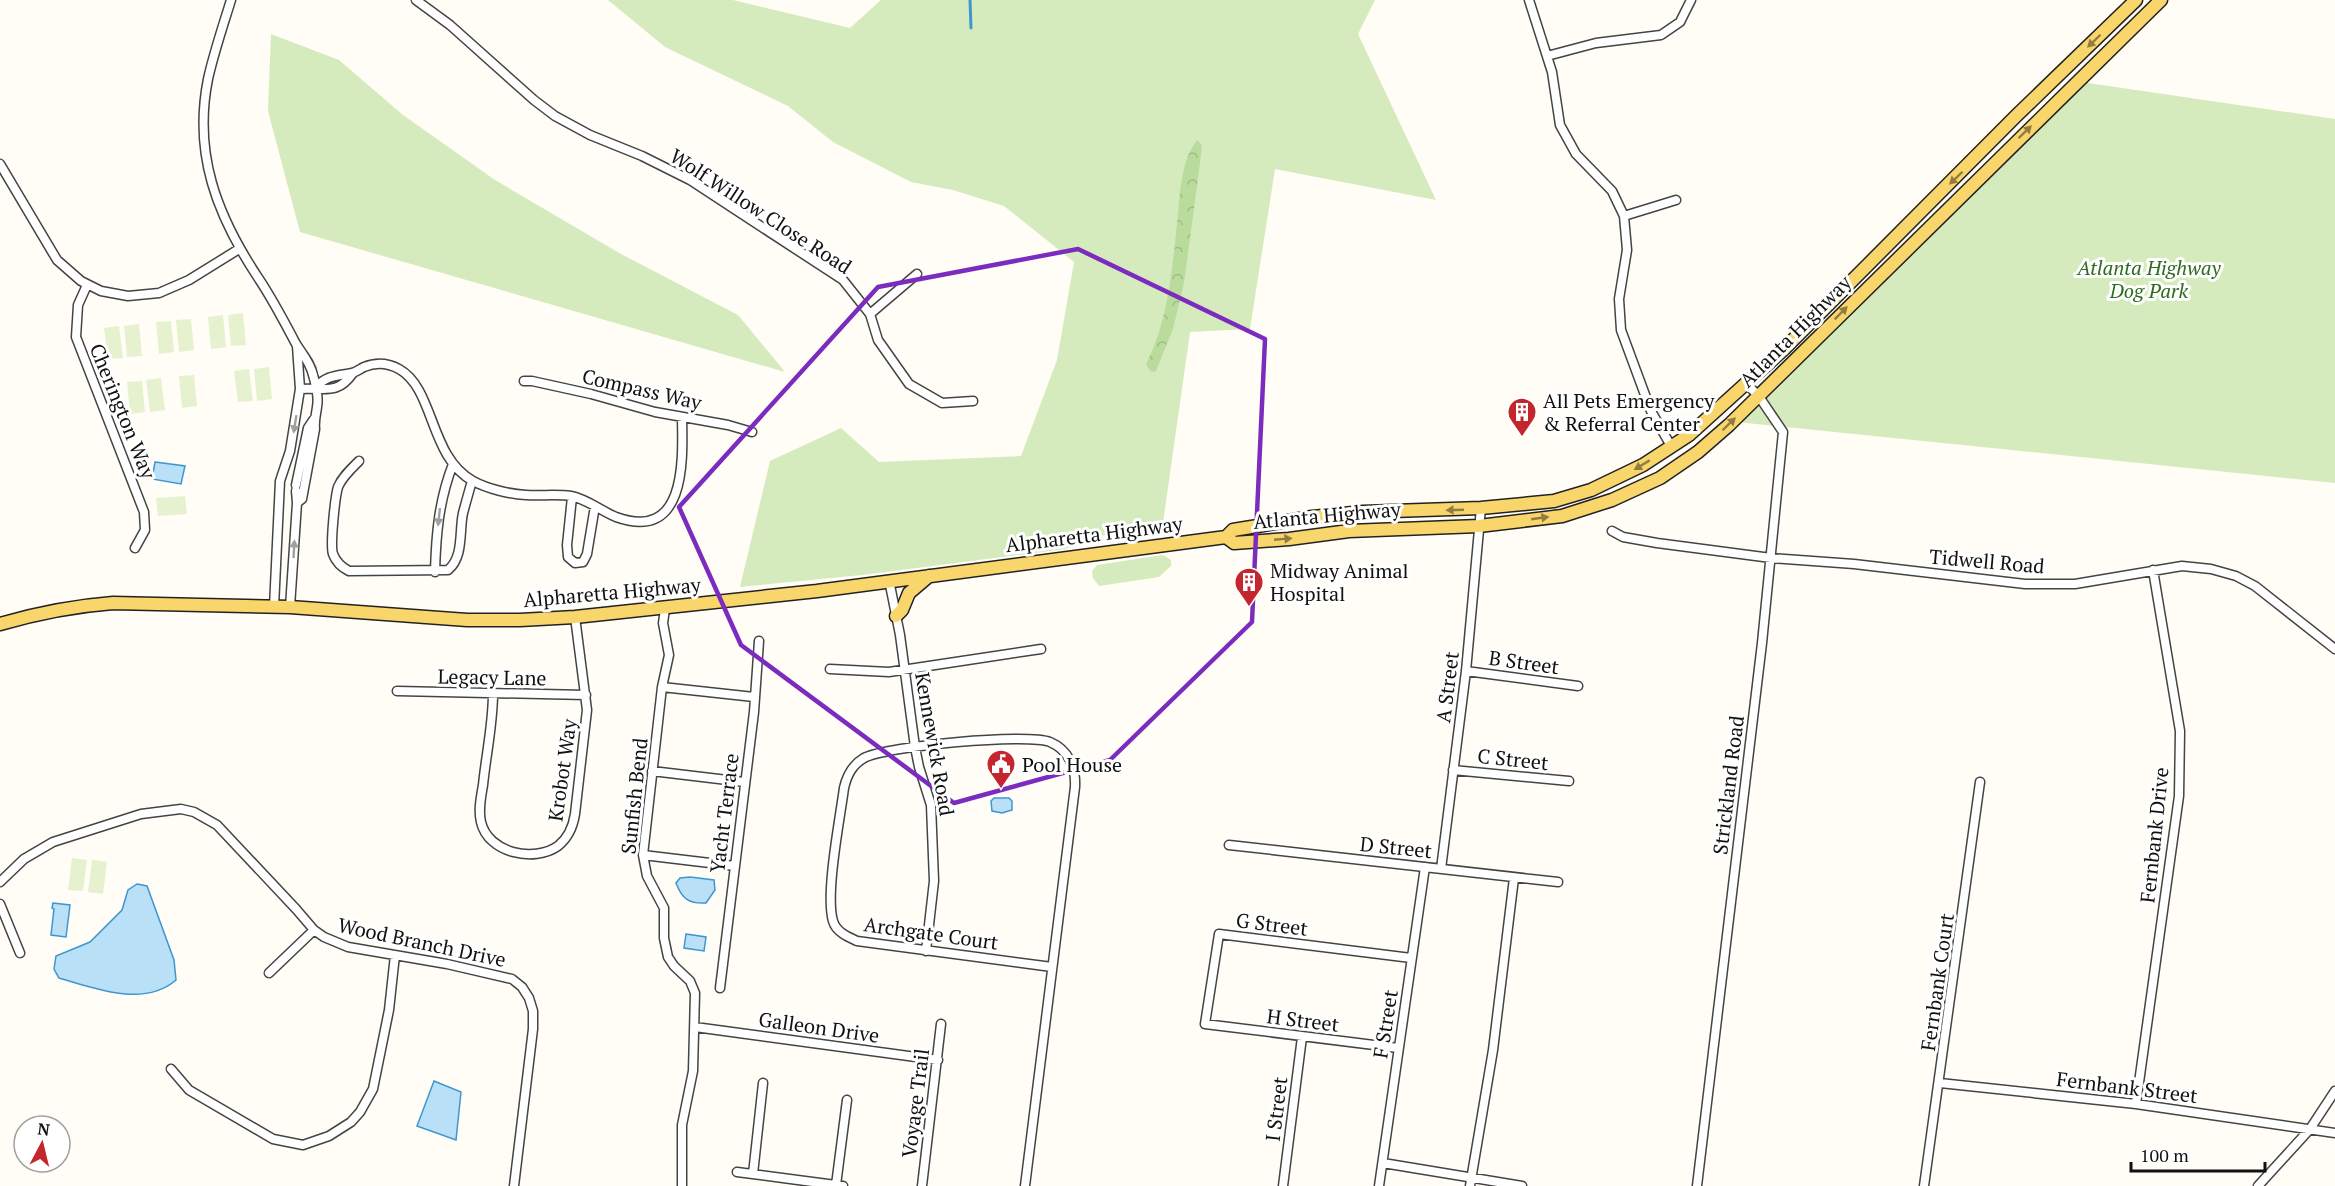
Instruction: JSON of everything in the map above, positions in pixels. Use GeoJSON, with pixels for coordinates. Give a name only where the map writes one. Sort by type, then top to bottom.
{"type":"FeatureCollection","features":[{"type":"Feature","properties":{"kind":"main road","name":"Atlanta Highway"},"geometry":{"type":"LineString","coordinates":[[2136,0],[1746,384],[1689,435],[1625,475],[1580,495],[1528,505],[1363,512],[1312,517],[1233,530],[1226,537],[1234,543],[1349,531],[1479,526],[1562,516],[1612,500],[1649,484],[1698,452],[2161,0]]}},
{"type":"Feature","properties":{"kind":"main road","name":"Alpharetta Highway"},"geometry":{"type":"LineString","coordinates":[[0,624],[40,612],[113,603],[290,607],[467,620],[575,617],[665,609],[1226,537]]}},
{"type":"Feature","properties":{"kind":"main road"},"geometry":{"type":"LineString","coordinates":[[896,616],[902,610],[909,593],[930,575]]}},
{"type":"Feature","properties":{"kind":"street"},"geometry":{"type":"LineString","coordinates":[[231,0],[208,80],[203,117],[204,141],[213,191],[239,249],[278,309],[297,345],[307,357],[316,387],[318,405],[314,418],[315,429],[296,488],[290,607]]}},
{"type":"Feature","properties":{"kind":"street","name":"Wolf Willow Close Road"},"geometry":{"type":"LineString","coordinates":[[416,0],[450,25],[555,116],[590,135],[666,167],[701,187],[843,280],[870,314],[878,340],[909,384],[942,404],[973,400]]}},
{"type":"Feature","properties":{"kind":"street"},"geometry":{"type":"LineString","coordinates":[[1529,0],[1552,72],[1560,125],[1576,154],[1612,191],[1624,216],[1627,250],[1619,298],[1621,330],[1651,411],[1671,446]]}},
{"type":"Feature","properties":{"kind":"street"},"geometry":{"type":"LineString","coordinates":[[1547,56],[1596,44],[1661,35],[1680,22],[1691,0]]}},
{"type":"Feature","properties":{"kind":"street"},"geometry":{"type":"LineString","coordinates":[[0,164],[57,260],[72,275],[87,285],[114,294],[159,293],[189,280],[239,249]]}},
{"type":"Feature","properties":{"kind":"street"},"geometry":{"type":"LineString","coordinates":[[1624,216],[1676,200]]}},
{"type":"Feature","properties":{"kind":"street"},"geometry":{"type":"LineString","coordinates":[[870,314],[917,274]]}},
{"type":"Feature","properties":{"kind":"street","name":"Cherington Way"},"geometry":{"type":"LineString","coordinates":[[87,285],[78,305],[76,337],[144,512],[145,530],[135,548]]}},
{"type":"Feature","properties":{"kind":"street"},"geometry":{"type":"LineString","coordinates":[[274,607],[280,481],[287,461],[300,389],[297,345]]}},
{"type":"Feature","properties":{"kind":"street"},"geometry":{"type":"LineString","coordinates":[[300,389],[316,387],[325,390],[333,389],[346,383],[353,373],[364,367],[380,364],[393,366],[405,373],[419,391],[441,445],[453,464],[472,481],[519,494],[572,497],[615,516],[634,521],[655,518],[666,511],[676,495],[683,451],[682,417]]}},
{"type":"Feature","properties":{"kind":"street","name":"Compass Way"},"geometry":{"type":"LineString","coordinates":[[524,381],[591,394],[752,432]]}},
{"type":"Feature","properties":{"kind":"street","name":"Strickland Road"},"geometry":{"type":"LineString","coordinates":[[1697,1186],[1771,558],[1783,432],[1758,395],[1746,384]]}},
{"type":"Feature","properties":{"kind":"street"},"geometry":{"type":"LineString","coordinates":[[287,461],[304,464]]}},
{"type":"Feature","properties":{"kind":"street"},"geometry":{"type":"LineString","coordinates":[[359,461],[343,478],[335,501],[332,547],[336,561],[349,570],[435,572],[448,570],[455,565],[463,515],[472,481]]}},
{"type":"Feature","properties":{"kind":"street"},"geometry":{"type":"LineString","coordinates":[[297,503],[302,499],[304,464]]}},
{"type":"Feature","properties":{"kind":"street"},"geometry":{"type":"LineString","coordinates":[[435,572],[439,511],[444,487],[453,464]]}},
{"type":"Feature","properties":{"kind":"street"},"geometry":{"type":"LineString","coordinates":[[572,497],[567,545],[568,557],[575,563],[583,562],[587,554],[595,506]]}},
{"type":"Feature","properties":{"kind":"street","name":"A Street"},"geometry":{"type":"LineString","coordinates":[[1441,868],[1466,670],[1481,508]]}},
{"type":"Feature","properties":{"kind":"street","name":"Tidwell Road"},"geometry":{"type":"LineString","coordinates":[[1612,531],[1623,537],[1640,541],[1771,558],[1854,564],[2025,584],[2075,584],[2182,566],[2211,568],[2236,576],[2255,586],[2335,649]]}},
{"type":"Feature","properties":{"kind":"street","name":"Fernbank Drive"},"geometry":{"type":"LineString","coordinates":[[2136,1104],[2179,796],[2180,731],[2153,570]]}},
{"type":"Feature","properties":{"kind":"street","name":"Kennewick Road"},"geometry":{"type":"LineString","coordinates":[[890,580],[915,747],[932,805],[934,881],[926,951]]}},
{"type":"Feature","properties":{"kind":"street","name":"Sunfish Bend"},"geometry":{"type":"LineString","coordinates":[[665,609],[663,622],[669,655],[662,687],[643,855],[647,876],[664,908],[664,938],[668,957],[690,981],[694,989],[693,1071],[682,1125],[682,1186]]}},
{"type":"Feature","properties":{"kind":"street","name":"Krobot Way"},"geometry":{"type":"LineString","coordinates":[[493,693],[480,804],[481,822],[494,843],[511,851],[539,853],[552,849],[565,840],[575,814],[587,710],[575,617]]}},
{"type":"Feature","properties":{"kind":"street","name":"Yacht Terrace"},"geometry":{"type":"LineString","coordinates":[[720,988],[754,712],[759,641]]}},
{"type":"Feature","properties":{"kind":"street"},"geometry":{"type":"LineString","coordinates":[[830,669],[890,672],[1041,649]]}},
{"type":"Feature","properties":{"kind":"street","name":"B Street"},"geometry":{"type":"LineString","coordinates":[[1466,670],[1578,686]]}},
{"type":"Feature","properties":{"kind":"street"},"geometry":{"type":"LineString","coordinates":[[662,687],[754,697]]}},
{"type":"Feature","properties":{"kind":"street","name":"Legacy Lane"},"geometry":{"type":"LineString","coordinates":[[397,691],[586,695]]}},
{"type":"Feature","properties":{"kind":"street","name":"Archgate Court"},"geometry":{"type":"LineString","coordinates":[[1025,1186],[1075,787],[1073,768],[1068,757],[1057,745],[1035,739],[963,741],[915,747],[870,756],[858,762],[851,770],[844,788],[831,896],[833,923],[842,934],[857,941],[1052,967]]}},
{"type":"Feature","properties":{"kind":"street","name":"C Street"},"geometry":{"type":"LineString","coordinates":[[1453,770],[1569,781]]}},
{"type":"Feature","properties":{"kind":"street"},"geometry":{"type":"LineString","coordinates":[[652,771],[744,782]]}},
{"type":"Feature","properties":{"kind":"street","name":"Fernbank Court"},"geometry":{"type":"LineString","coordinates":[[1924,1186],[1980,782]]}},
{"type":"Feature","properties":{"kind":"street","name":"Wood Branch Drive"},"geometry":{"type":"LineString","coordinates":[[0,882],[24,859],[53,842],[141,814],[181,809],[194,812],[217,825],[314,930],[324,937],[348,947],[512,979],[522,987],[529,998],[533,1029],[514,1186]]}},
{"type":"Feature","properties":{"kind":"street","name":"D Street"},"geometry":{"type":"LineString","coordinates":[[1229,845],[1558,882]]}},
{"type":"Feature","properties":{"kind":"street"},"geometry":{"type":"LineString","coordinates":[[643,855],[735,866]]}},
{"type":"Feature","properties":{"kind":"street","name":"F Street"},"geometry":{"type":"LineString","coordinates":[[1379,1186],[1425,867]]}},
{"type":"Feature","properties":{"kind":"street"},"geometry":{"type":"LineString","coordinates":[[1470,1182],[1493,1050],[1514,878]]}},
{"type":"Feature","properties":{"kind":"street"},"geometry":{"type":"LineString","coordinates":[[0,904],[20,953]]}},
{"type":"Feature","properties":{"kind":"street"},"geometry":{"type":"LineString","coordinates":[[269,973],[314,930]]}},
{"type":"Feature","properties":{"kind":"street","name":"G Street"},"geometry":{"type":"LineString","coordinates":[[1205,1024],[1219,934],[1411,958]]}},
{"type":"Feature","properties":{"kind":"street"},"geometry":{"type":"LineString","coordinates":[[171,1069],[189,1090],[273,1139],[303,1145],[328,1136],[345,1126],[360,1112],[373,1089],[389,1010],[395,955]]}},
{"type":"Feature","properties":{"kind":"street","name":"Voyage Trail"},"geometry":{"type":"LineString","coordinates":[[922,1186],[941,1024]]}},
{"type":"Feature","properties":{"kind":"street","name":"H Street"},"geometry":{"type":"LineString","coordinates":[[1205,1024],[1398,1048]]}},
{"type":"Feature","properties":{"kind":"street","name":"Galleon Drive"},"geometry":{"type":"LineString","coordinates":[[695,1027],[938,1060]]}},
{"type":"Feature","properties":{"kind":"street","name":"I Street"},"geometry":{"type":"LineString","coordinates":[[1283,1186],[1302,1037]]}},
{"type":"Feature","properties":{"kind":"street"},"geometry":{"type":"LineString","coordinates":[[753,1174],[763,1083]]}},
{"type":"Feature","properties":{"kind":"street","name":"Fernbank Street"},"geometry":{"type":"LineString","coordinates":[[1940,1083],[2136,1104],[2335,1133]]}},
{"type":"Feature","properties":{"kind":"street"},"geometry":{"type":"LineString","coordinates":[[2258,1186],[2310,1129],[2335,1092]]}},
{"type":"Feature","properties":{"kind":"street"},"geometry":{"type":"LineString","coordinates":[[737,1172],[840,1185],[847,1100]]}},
{"type":"Feature","properties":{"kind":"street"},"geometry":{"type":"LineString","coordinates":[[1383,1163],[1470,1182],[1522,1186]]}},
{"type":"Feature","properties":{"kind":"highlighted area"},"geometry":{"type":"Polygon","coordinates":[[[1078,249],[1265,339],[1252,622],[1110,760],[954,803],[741,645],[679,507],[878,287],[1078,249]]]}},
{"type":"Feature","properties":{"kind":"green space"},"geometry":{"type":"Polygon","coordinates":[[[608,0],[733,0],[850,28],[881,0],[1375,0],[1358,34],[1436,200],[1275,169],[1250,329],[1190,332],[1162,530],[1088,537],[1066,549],[862,575],[740,587],[770,461],[841,428],[879,462],[1021,456],[1057,360],[1074,262],[1004,206],[953,190],[911,182],[833,142],[788,106],[665,47],[608,0]]]}},
{"type":"Feature","properties":{"kind":"green space"},"geometry":{"type":"Polygon","coordinates":[[[271,34],[339,60],[403,115],[495,180],[621,254],[738,315],[785,372],[300,232],[268,111],[271,34]]]}},
{"type":"Feature","properties":{"kind":"green space","name":"Atlanta Highway Dog Park"},"geometry":{"type":"Polygon","coordinates":[[[2081,82],[2335,119],[2335,483],[1737,422],[2081,82]]]}},
{"type":"Feature","properties":{"kind":"green space"},"geometry":{"type":"Polygon","coordinates":[[[1197,140],[1202,145],[1184,283],[1173,329],[1156,371],[1151,372],[1146,364],[1159,331],[1168,295],[1184,169],[1197,140]]]}},
{"type":"Feature","properties":{"kind":"green space"},"geometry":{"type":"Polygon","coordinates":[[[243,313],[246,345],[231,346],[228,315],[243,313]]]}},
{"type":"Feature","properties":{"kind":"green space"},"geometry":{"type":"Polygon","coordinates":[[[223,315],[226,347],[211,349],[208,317],[223,315]]]}},
{"type":"Feature","properties":{"kind":"green space"},"geometry":{"type":"Polygon","coordinates":[[[191,319],[194,350],[179,352],[176,320],[191,319]]]}},
{"type":"Feature","properties":{"kind":"green space"},"geometry":{"type":"Polygon","coordinates":[[[171,321],[174,352],[159,354],[156,322],[171,321]]]}},
{"type":"Feature","properties":{"kind":"green space"},"geometry":{"type":"Polygon","coordinates":[[[139,324],[142,356],[127,357],[124,326],[139,324]]]}},
{"type":"Feature","properties":{"kind":"green space"},"geometry":{"type":"Polygon","coordinates":[[[119,326],[123,358],[108,359],[104,328],[119,326]]]}},
{"type":"Feature","properties":{"kind":"green space"},"geometry":{"type":"Polygon","coordinates":[[[269,367],[272,399],[257,401],[254,369],[269,367]]]}},
{"type":"Feature","properties":{"kind":"green space"},"geometry":{"type":"Polygon","coordinates":[[[249,369],[253,401],[238,402],[234,371],[249,369]]]}},
{"type":"Feature","properties":{"kind":"green space"},"geometry":{"type":"Polygon","coordinates":[[[194,375],[197,406],[182,408],[179,376],[194,375]]]}},
{"type":"Feature","properties":{"kind":"green space"},"geometry":{"type":"Polygon","coordinates":[[[161,378],[165,410],[150,412],[146,380],[161,378]]]}},
{"type":"Feature","properties":{"kind":"green space"},"geometry":{"type":"Polygon","coordinates":[[[142,381],[145,412],[130,414],[127,382],[142,381]]]}},
{"type":"Feature","properties":{"kind":"green space"},"geometry":{"type":"Polygon","coordinates":[[[185,496],[187,514],[158,516],[156,498],[185,496]]]}},
{"type":"Feature","properties":{"kind":"green space"},"geometry":{"type":"Polygon","coordinates":[[[1163,555],[1171,560],[1171,566],[1159,577],[1099,586],[1093,578],[1092,571],[1097,565],[1163,555]]]}},
{"type":"Feature","properties":{"kind":"green space"},"geometry":{"type":"Polygon","coordinates":[[[72,858],[87,860],[83,891],[68,890],[72,858]]]}},
{"type":"Feature","properties":{"kind":"green space"},"geometry":{"type":"Polygon","coordinates":[[[92,860],[107,862],[103,894],[88,892],[92,860]]]}},
{"type":"Feature","properties":{"kind":"water"},"geometry":{"type":"Polygon","coordinates":[[[155,462],[185,466],[181,484],[152,479],[155,462]]]}},
{"type":"Feature","properties":{"kind":"water"},"geometry":{"type":"Polygon","coordinates":[[[994,798],[1009,798],[1012,801],[1012,810],[1002,813],[992,811],[991,801],[994,798]]]}},
{"type":"Feature","properties":{"kind":"water"},"geometry":{"type":"Polygon","coordinates":[[[680,878],[714,880],[715,890],[706,903],[695,903],[681,893],[676,883],[680,878]]]}},
{"type":"Feature","properties":{"kind":"water"},"geometry":{"type":"Polygon","coordinates":[[[137,884],[147,886],[174,960],[176,980],[149,993],[134,994],[103,990],[59,978],[54,969],[56,956],[90,942],[122,910],[128,890],[137,884]]]}},
{"type":"Feature","properties":{"kind":"water"},"geometry":{"type":"Polygon","coordinates":[[[53,903],[70,905],[66,937],[51,935],[53,903]]]}},
{"type":"Feature","properties":{"kind":"water"},"geometry":{"type":"Polygon","coordinates":[[[686,934],[706,937],[704,951],[684,948],[686,934]]]}},
{"type":"Feature","properties":{"kind":"water"},"geometry":{"type":"Polygon","coordinates":[[[434,1081],[461,1092],[456,1140],[417,1126],[434,1081]]]}},
{"type":"Feature","properties":{"kind":"waterway"},"geometry":{"type":"LineString","coordinates":[[970,0],[971,28]]}},
{"type":"Feature","properties":{"kind":"place","name":"All Pets Emergency & Referral Center"},"geometry":{"type":"Point","coordinates":[1522,438]}},
{"type":"Feature","properties":{"kind":"place","name":"Midway Animal Hospital"},"geometry":{"type":"Point","coordinates":[1249,608]}},
{"type":"Feature","properties":{"kind":"place","name":"Pool House"},"geometry":{"type":"Point","coordinates":[1001,790]}}]}
